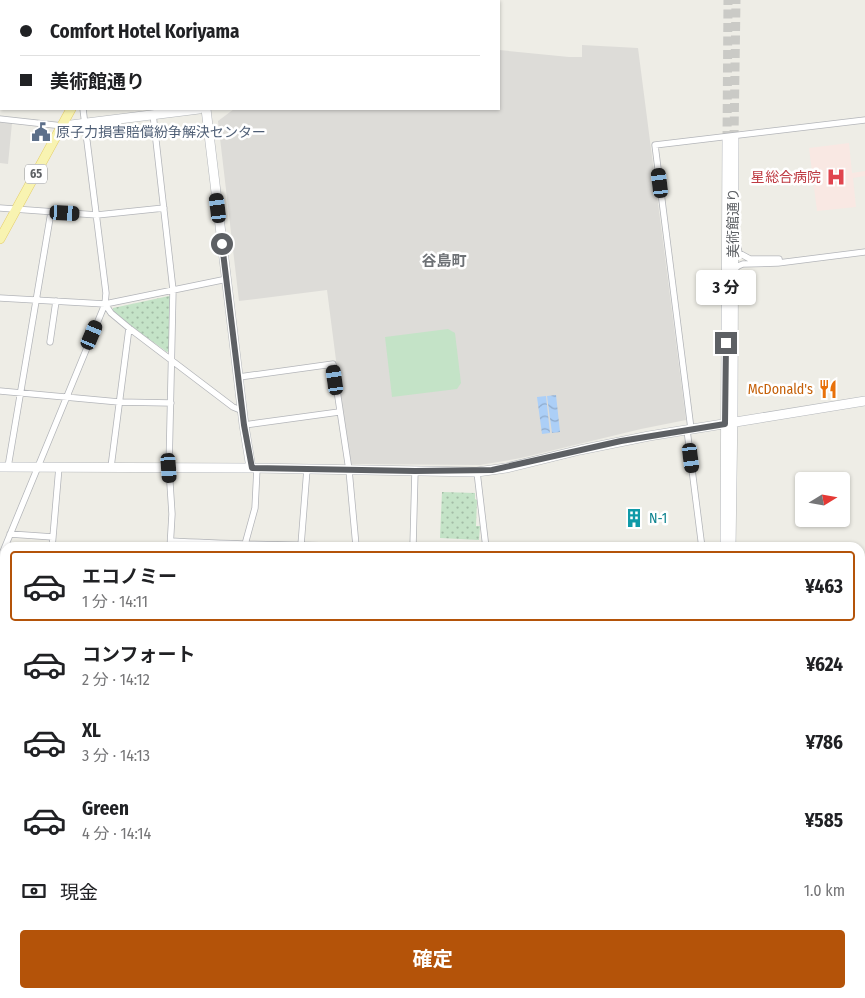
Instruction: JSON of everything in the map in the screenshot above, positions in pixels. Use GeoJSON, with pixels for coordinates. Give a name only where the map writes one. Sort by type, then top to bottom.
{"type":"FeatureCollection","features":[{"type":"Feature","properties":{"kind":"main road","name":"65"},"geometry":{"type":"LineString","coordinates":[[0,239],[71,110]]}},
{"type":"Feature","properties":{"kind":"street"},"geometry":{"type":"LineString","coordinates":[[4,542],[7,541],[10,534],[105,304],[106,293],[84,110]]}},
{"type":"Feature","properties":{"kind":"street"},"geometry":{"type":"LineString","coordinates":[[0,119],[63,126],[190,110]]}},
{"type":"Feature","properties":{"kind":"street"},"geometry":{"type":"LineString","coordinates":[[206,110],[244,425],[254,468],[255,508],[245,542]]}},
{"type":"Feature","properties":{"kind":"street"},"geometry":{"type":"LineString","coordinates":[[153,114],[173,290],[173,361],[169,468],[172,514],[170,542]]}},
{"type":"Feature","properties":{"kind":"street"},"geometry":{"type":"LineString","coordinates":[[701,542],[655,145],[865,120]]}},
{"type":"Feature","properties":{"kind":"street","name":"美術館通り"},"geometry":{"type":"LineString","coordinates":[[725,542],[729,424],[733,272],[733,204],[730,139],[729,424],[731,542]]}},
{"type":"Feature","properties":{"kind":"street"},"geometry":{"type":"LineString","coordinates":[[733,204],[736,213],[738,248],[741,255],[750,259],[786,261]]}},
{"type":"Feature","properties":{"kind":"street"},"geometry":{"type":"LineString","coordinates":[[0,208],[97,215],[164,208]]}},
{"type":"Feature","properties":{"kind":"street"},"geometry":{"type":"LineString","coordinates":[[51,212],[20,392],[4,467],[254,468],[477,472],[506,468],[621,441],[865,400]]}},
{"type":"Feature","properties":{"kind":"street"},"geometry":{"type":"LineString","coordinates":[[733,272],[740,265],[865,252]]}},
{"type":"Feature","properties":{"kind":"street"},"geometry":{"type":"LineString","coordinates":[[0,298],[105,304],[227,279]]}},
{"type":"Feature","properties":{"kind":"street"},"geometry":{"type":"LineString","coordinates":[[50,342],[56,301]]}},
{"type":"Feature","properties":{"kind":"street"},"geometry":{"type":"LineString","coordinates":[[105,304],[111,313],[129,328],[233,406],[243,411]]}},
{"type":"Feature","properties":{"kind":"street"},"geometry":{"type":"LineString","coordinates":[[111,467],[129,328]]}},
{"type":"Feature","properties":{"kind":"street"},"geometry":{"type":"LineString","coordinates":[[239,377],[333,364],[349,470],[356,542]]}},
{"type":"Feature","properties":{"kind":"street"},"geometry":{"type":"LineString","coordinates":[[0,391],[120,402],[172,403]]}},
{"type":"Feature","properties":{"kind":"street"},"geometry":{"type":"LineString","coordinates":[[244,425],[339,412]]}},
{"type":"Feature","properties":{"kind":"street"},"geometry":{"type":"LineString","coordinates":[[53,542],[59,467]]}},
{"type":"Feature","properties":{"kind":"street"},"geometry":{"type":"LineString","coordinates":[[302,542],[307,469]]}},
{"type":"Feature","properties":{"kind":"street"},"geometry":{"type":"LineString","coordinates":[[413,542],[415,471]]}},
{"type":"Feature","properties":{"kind":"street"},"geometry":{"type":"LineString","coordinates":[[477,472],[484,542]]}},
{"type":"Feature","properties":{"kind":"street"},"geometry":{"type":"LineString","coordinates":[[10,534],[53,537]]}},
{"type":"Feature","properties":{"kind":"shaded area"},"geometry":{"type":"Polygon","coordinates":[[[582,45],[638,48],[686,420],[521,458],[480,465],[351,464],[327,290],[239,301],[218,121],[233,110],[500,110],[500,50],[582,57],[582,45]]]}},
{"type":"Feature","properties":{"kind":"shaded area"},"geometry":{"type":"Polygon","coordinates":[[[0,122],[12,123],[8,164],[0,163],[0,122]]]}},
{"type":"Feature","properties":{"kind":"shaded area","name":"星総合病院"},"geometry":{"type":"Polygon","coordinates":[[[849,143],[852,173],[865,171],[865,176],[853,178],[856,207],[817,211],[809,148],[849,143]]]}},
{"type":"Feature","properties":{"kind":"green space"},"geometry":{"type":"Polygon","coordinates":[[[171,297],[170,351],[167,352],[113,313],[113,308],[171,297]]]}},
{"type":"Feature","properties":{"kind":"green space"},"geometry":{"type":"Polygon","coordinates":[[[448,329],[455,333],[461,383],[457,389],[392,397],[385,337],[448,329]]]}},
{"type":"Feature","properties":{"kind":"green space"},"geometry":{"type":"Polygon","coordinates":[[[442,492],[475,493],[475,499],[477,500],[476,526],[480,526],[479,540],[440,538],[442,492]]]}},
{"type":"Feature","properties":{"kind":"water"},"geometry":{"type":"Polygon","coordinates":[[[556,395],[560,432],[552,433],[547,396],[556,395]]]}},
{"type":"Feature","properties":{"kind":"water"},"geometry":{"type":"Polygon","coordinates":[[[546,396],[550,433],[542,434],[537,397],[546,396]]]}},
{"type":"Feature","properties":{"kind":"tunnel"},"geometry":{"type":"LineString","coordinates":[[727,140],[728,0]]}},
{"type":"Feature","properties":{"kind":"tunnel"},"geometry":{"type":"LineString","coordinates":[[734,139],[736,0]]}},
{"type":"Feature","properties":{"kind":"place","name":"原子力損害賠償紛争解決センター"},"geometry":{"type":"Point","coordinates":[41,132]}},
{"type":"Feature","properties":{"kind":"place","name":"星総合病院"},"geometry":{"type":"Point","coordinates":[836,177]}},
{"type":"Feature","properties":{"kind":"place","name":"McDonald's"},"geometry":{"type":"Point","coordinates":[828,389]}},
{"type":"Feature","properties":{"kind":"place","name":"N-1"},"geometry":{"type":"Point","coordinates":[634,518]}},
{"type":"Feature","properties":{"kind":"district","name":"谷島町"},"geometry":{"type":"Point","coordinates":[444,261]}},
{"type":"Feature","properties":{"kind":"route"},"geometry":{"type":"LineString","coordinates":[[222,244],[244,425],[252,468],[477,472],[506,468],[621,441],[725,424],[726,343]]}}]}
